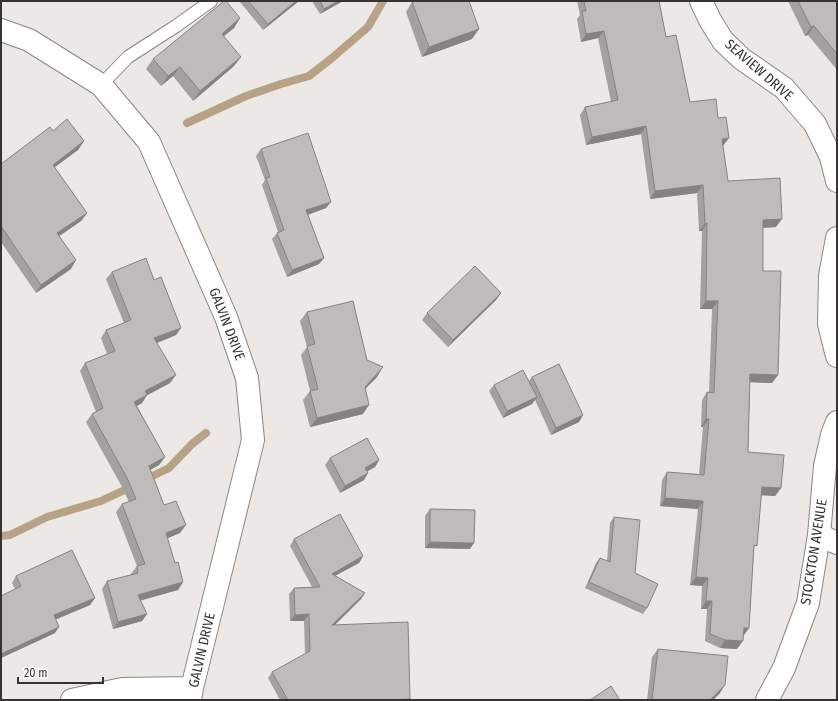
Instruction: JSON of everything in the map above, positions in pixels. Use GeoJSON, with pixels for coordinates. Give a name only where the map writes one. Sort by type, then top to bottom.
{"type":"FeatureCollection","features":[{"type":"Feature","properties":{"kind":"street","name":"SEAVIEW DRIVE"},"geometry":{"type":"LineString","coordinates":[[701,1],[710,20],[723,41],[742,59],[784,88],[815,124],[831,157],[837,180]]}},
{"type":"Feature","properties":{"kind":"street","name":"GALVIN DRIVE"},"geometry":{"type":"LineString","coordinates":[[1,30],[29,40],[101,85],[149,142],[226,316],[247,378],[253,440],[191,694]]}},
{"type":"Feature","properties":{"kind":"street"},"geometry":{"type":"LineString","coordinates":[[837,238],[830,276],[829,324],[837,356]]}},
{"type":"Feature","properties":{"kind":"street","name":"STOCKTON AVENUE"},"geometry":{"type":"LineString","coordinates":[[767,700],[784,668],[808,602],[828,539],[825,466],[832,435],[837,422]]}},
{"type":"Feature","properties":{"kind":"street"},"geometry":{"type":"LineString","coordinates":[[72,700],[122,689],[191,694]]}},
{"type":"Feature","properties":{"kind":"lane"},"geometry":{"type":"LineString","coordinates":[[101,85],[128,57],[211,1]]}},
{"type":"Feature","properties":{"kind":"building"},"geometry":{"type":"Polygon","coordinates":[[[224,1],[226,1],[240,18],[222,34],[241,57],[200,91],[180,67],[168,76],[153,59],[224,1]]]}},
{"type":"Feature","properties":{"kind":"building"},"geometry":{"type":"Polygon","coordinates":[[[248,1],[296,1],[268,24],[248,1]]]}},
{"type":"Feature","properties":{"kind":"building"},"geometry":{"type":"Polygon","coordinates":[[[320,1],[338,1],[324,9],[320,1]]]}},
{"type":"Feature","properties":{"kind":"building"},"geometry":{"type":"Polygon","coordinates":[[[469,1],[479,29],[429,47],[412,2],[469,1]]]}},
{"type":"Feature","properties":{"kind":"building"},"geometry":{"type":"Polygon","coordinates":[[[584,1],[659,1],[666,37],[676,35],[690,102],[716,99],[718,118],[726,117],[729,138],[722,139],[728,181],[780,178],[782,219],[763,220],[763,271],[781,271],[778,375],[750,374],[748,452],[784,455],[781,488],[762,487],[757,546],[754,545],[749,628],[744,628],[743,641],[725,640],[710,634],[712,601],[706,601],[708,578],[696,577],[703,501],[665,498],[667,472],[704,475],[709,419],[706,419],[707,392],[714,393],[718,301],[706,301],[707,223],[705,224],[703,185],[655,191],[646,126],[592,137],[585,107],[618,100],[604,31],[586,34],[582,11],[586,11],[584,1]]]}},
{"type":"Feature","properties":{"kind":"building"},"geometry":{"type":"Polygon","coordinates":[[[798,1],[837,1],[837,54],[814,26],[811,27],[798,1]]]}},
{"type":"Feature","properties":{"kind":"building"},"geometry":{"type":"Polygon","coordinates":[[[67,119],[84,141],[53,165],[87,213],[57,233],[76,260],[41,285],[1,226],[1,164],[50,127],[53,131],[67,119]]]}},
{"type":"Feature","properties":{"kind":"building"},"geometry":{"type":"Polygon","coordinates":[[[308,133],[331,202],[306,210],[324,258],[292,270],[277,233],[284,230],[266,178],[270,177],[261,149],[308,133]]]}},
{"type":"Feature","properties":{"kind":"building"},"geometry":{"type":"Polygon","coordinates":[[[146,258],[154,280],[161,277],[181,328],[154,338],[176,375],[145,391],[147,395],[134,402],[165,457],[149,466],[164,505],[176,501],[186,525],[166,533],[175,563],[178,562],[183,582],[138,595],[147,614],[118,622],[107,581],[138,573],[137,566],[145,564],[122,504],[136,499],[127,478],[92,414],[103,408],[85,363],[115,351],[106,330],[131,320],[112,272],[146,258]]]}},
{"type":"Feature","properties":{"kind":"building"},"geometry":{"type":"Polygon","coordinates":[[[475,266],[501,293],[453,340],[427,313],[475,266]]]}},
{"type":"Feature","properties":{"kind":"building"},"geometry":{"type":"Polygon","coordinates":[[[353,301],[367,360],[383,367],[365,387],[369,405],[317,418],[310,391],[318,389],[307,346],[315,344],[307,312],[353,301]]]}},
{"type":"Feature","properties":{"kind":"building"},"geometry":{"type":"Polygon","coordinates":[[[559,364],[583,415],[556,428],[532,377],[559,364]]]}},
{"type":"Feature","properties":{"kind":"building"},"geometry":{"type":"Polygon","coordinates":[[[523,370],[537,397],[507,411],[494,385],[523,370]]]}},
{"type":"Feature","properties":{"kind":"building"},"geometry":{"type":"Polygon","coordinates":[[[367,438],[379,460],[365,468],[368,473],[345,486],[330,458],[367,438]]]}},
{"type":"Feature","properties":{"kind":"building"},"geometry":{"type":"Polygon","coordinates":[[[430,509],[475,510],[474,543],[430,542],[430,509]]]}},
{"type":"Feature","properties":{"kind":"building"},"geometry":{"type":"Polygon","coordinates":[[[340,514],[363,556],[332,574],[365,593],[332,625],[408,622],[410,699],[288,700],[272,672],[310,651],[309,614],[295,615],[294,588],[320,587],[294,539],[340,514]]]}},
{"type":"Feature","properties":{"kind":"building"},"geometry":{"type":"Polygon","coordinates":[[[614,517],[640,520],[635,573],[658,584],[647,608],[589,582],[600,558],[610,562],[614,517]]]}},
{"type":"Feature","properties":{"kind":"building"},"geometry":{"type":"Polygon","coordinates":[[[72,550],[95,598],[54,615],[59,627],[1,654],[1,596],[21,586],[16,576],[72,550]]]}},
{"type":"Feature","properties":{"kind":"building"},"geometry":{"type":"Polygon","coordinates":[[[658,649],[728,656],[725,685],[710,700],[652,700],[658,649]]]}},
{"type":"Feature","properties":{"kind":"building"},"geometry":{"type":"Polygon","coordinates":[[[611,686],[620,700],[590,700],[611,686]]]}},
{"type":"Feature","properties":{"kind":"waterway"},"geometry":{"type":"LineString","coordinates":[[187,123],[246,96],[309,76],[368,27],[383,1]]}},
{"type":"Feature","properties":{"kind":"waterway"},"geometry":{"type":"LineString","coordinates":[[144,480],[169,468],[192,444],[206,433]]}},
{"type":"Feature","properties":{"kind":"waterway"},"geometry":{"type":"LineString","coordinates":[[1,536],[10,535],[47,517],[101,501],[133,486]]}}]}
